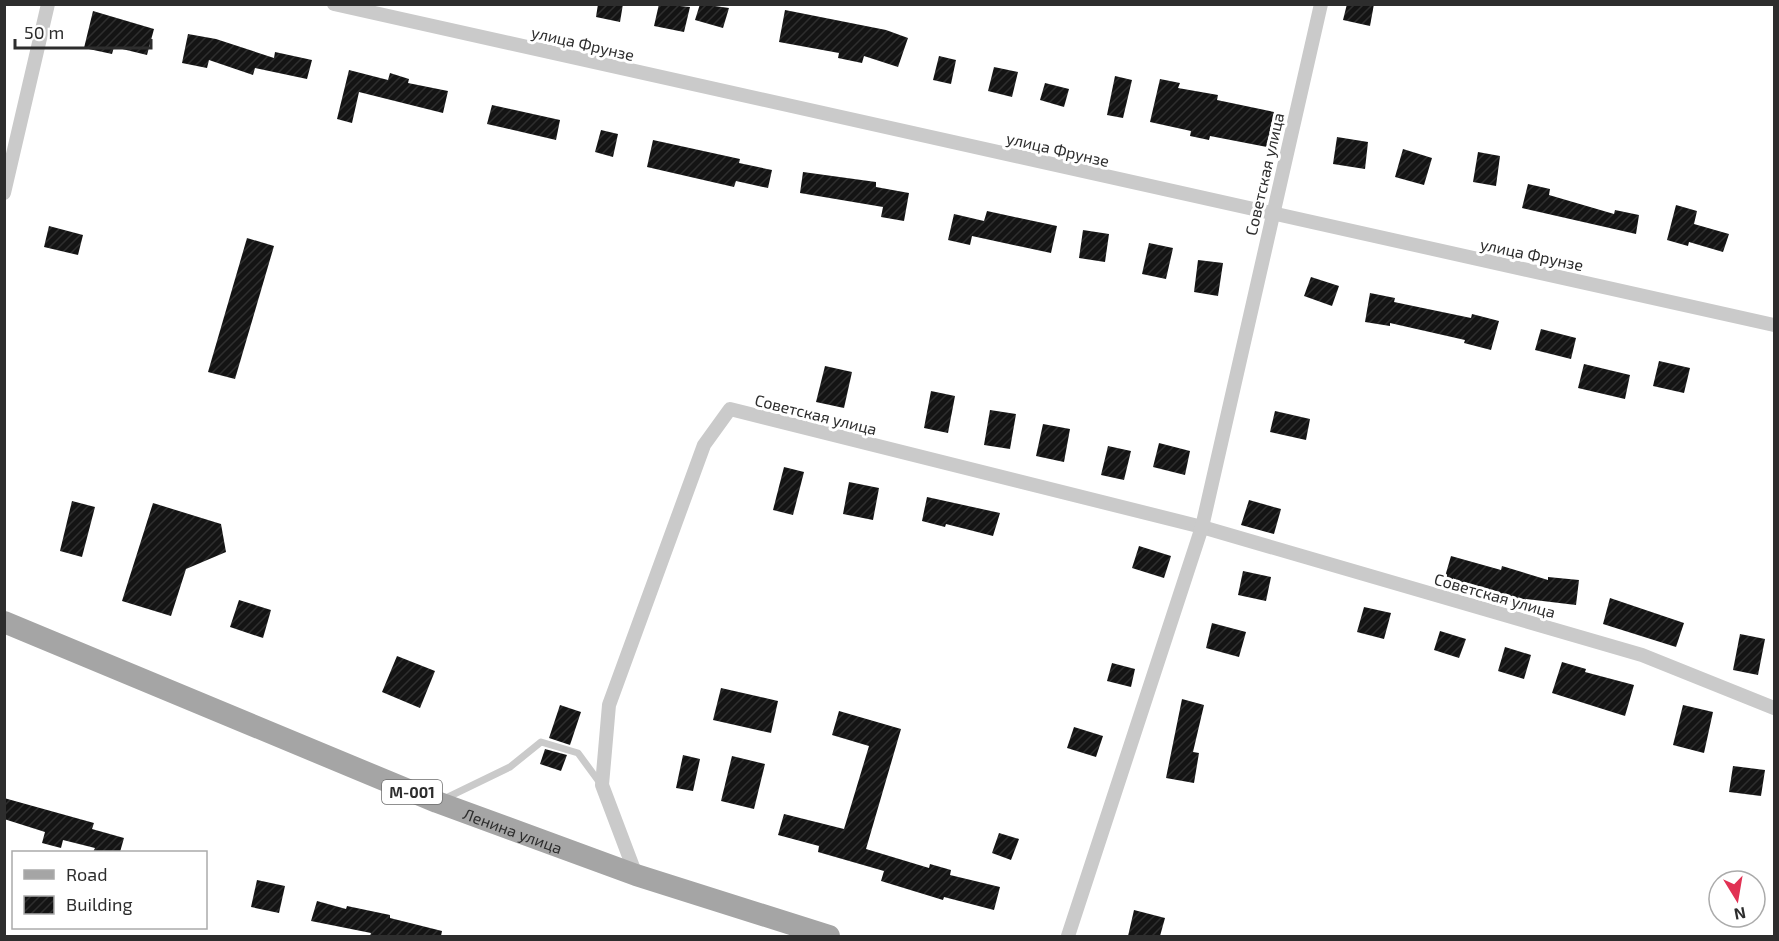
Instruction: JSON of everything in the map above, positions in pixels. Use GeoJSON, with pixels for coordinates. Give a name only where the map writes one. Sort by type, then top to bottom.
{"type":"FeatureCollection","features":[{"type":"Feature","properties":{"kind":"main road","name":"Ленина улица"},"geometry":{"type":"LineString","coordinates":[[4,622],[437,802],[636,875],[829,936]]}},
{"type":"Feature","properties":{"kind":"street"},"geometry":{"type":"LineString","coordinates":[[4,193],[48,4]]}},
{"type":"Feature","properties":{"kind":"street","name":"улица Фрунзе"},"geometry":{"type":"LineString","coordinates":[[334,4],[1774,325]]}},
{"type":"Feature","properties":{"kind":"street","name":"Советская улица"},"geometry":{"type":"LineString","coordinates":[[1068,936],[1202,527],[1271,214],[1321,4]]}},
{"type":"Feature","properties":{"kind":"street","name":"Советская улица"},"geometry":{"type":"LineString","coordinates":[[636,875],[602,785],[609,705],[704,445],[730,409],[1202,527],[1642,655],[1774,708]]}},
{"type":"Feature","properties":{"kind":"lane"},"geometry":{"type":"LineString","coordinates":[[437,802],[510,767],[541,741],[578,753],[602,785]]}},
{"type":"Feature","properties":{"kind":"building"},"geometry":{"type":"Polygon","coordinates":[[[598,4],[623,4],[620,22],[596,17],[598,4]]]}},
{"type":"Feature","properties":{"kind":"building"},"geometry":{"type":"Polygon","coordinates":[[[659,4],[690,7],[684,32],[654,26],[659,4]]]}},
{"type":"Feature","properties":{"kind":"building"},"geometry":{"type":"Polygon","coordinates":[[[700,4],[729,8],[723,28],[695,20],[700,4]]]}},
{"type":"Feature","properties":{"kind":"building"},"geometry":{"type":"Polygon","coordinates":[[[1347,4],[1374,4],[1370,26],[1343,20],[1347,4]]]}},
{"type":"Feature","properties":{"kind":"building"},"geometry":{"type":"Polygon","coordinates":[[[785,10],[886,30],[908,38],[898,67],[864,56],[862,63],[838,58],[839,53],[779,42],[785,10]]]}},
{"type":"Feature","properties":{"kind":"building"},"geometry":{"type":"Polygon","coordinates":[[[93,11],[154,29],[147,55],[114,47],[112,54],[84,48],[93,11]]]}},
{"type":"Feature","properties":{"kind":"building"},"geometry":{"type":"Polygon","coordinates":[[[188,34],[216,39],[274,58],[275,52],[312,60],[307,79],[255,68],[253,75],[209,60],[207,68],[182,63],[188,34]]]}},
{"type":"Feature","properties":{"kind":"building"},"geometry":{"type":"Polygon","coordinates":[[[939,56],[956,60],[951,84],[933,80],[939,56]]]}},
{"type":"Feature","properties":{"kind":"building"},"geometry":{"type":"Polygon","coordinates":[[[994,67],[1018,72],[1012,97],[988,91],[994,67]]]}},
{"type":"Feature","properties":{"kind":"building"},"geometry":{"type":"Polygon","coordinates":[[[349,70],[388,80],[390,73],[409,79],[408,83],[448,91],[443,113],[359,92],[352,123],[337,119],[349,70]]]}},
{"type":"Feature","properties":{"kind":"building"},"geometry":{"type":"Polygon","coordinates":[[[1115,76],[1132,80],[1123,118],[1107,115],[1115,76]]]}},
{"type":"Feature","properties":{"kind":"building"},"geometry":{"type":"Polygon","coordinates":[[[1160,79],[1180,83],[1178,88],[1218,95],[1217,100],[1274,112],[1267,147],[1210,136],[1209,140],[1190,136],[1191,131],[1150,122],[1160,79]]]}},
{"type":"Feature","properties":{"kind":"building"},"geometry":{"type":"Polygon","coordinates":[[[1045,83],[1069,89],[1064,107],[1040,100],[1045,83]]]}},
{"type":"Feature","properties":{"kind":"building"},"geometry":{"type":"Polygon","coordinates":[[[492,105],[560,120],[556,140],[487,124],[492,105]]]}},
{"type":"Feature","properties":{"kind":"building"},"geometry":{"type":"Polygon","coordinates":[[[601,130],[618,134],[613,157],[595,152],[601,130]]]}},
{"type":"Feature","properties":{"kind":"building"},"geometry":{"type":"Polygon","coordinates":[[[1337,137],[1368,142],[1365,169],[1333,164],[1337,137]]]}},
{"type":"Feature","properties":{"kind":"building"},"geometry":{"type":"Polygon","coordinates":[[[653,140],[740,159],[739,163],[772,170],[768,188],[736,181],[734,187],[647,167],[653,140]]]}},
{"type":"Feature","properties":{"kind":"building"},"geometry":{"type":"Polygon","coordinates":[[[1403,149],[1432,158],[1424,185],[1395,177],[1403,149]]]}},
{"type":"Feature","properties":{"kind":"building"},"geometry":{"type":"Polygon","coordinates":[[[1478,152],[1500,156],[1496,186],[1473,182],[1478,152]]]}},
{"type":"Feature","properties":{"kind":"building"},"geometry":{"type":"Polygon","coordinates":[[[803,172],[876,182],[876,187],[909,193],[904,221],[881,217],[883,207],[800,193],[803,172]]]}},
{"type":"Feature","properties":{"kind":"building"},"geometry":{"type":"Polygon","coordinates":[[[1528,184],[1550,189],[1549,195],[1614,214],[1615,210],[1639,215],[1636,234],[1522,208],[1528,184]]]}},
{"type":"Feature","properties":{"kind":"building"},"geometry":{"type":"Polygon","coordinates":[[[1676,205],[1697,211],[1694,224],[1729,234],[1723,252],[1689,242],[1688,246],[1667,240],[1676,205]]]}},
{"type":"Feature","properties":{"kind":"building"},"geometry":{"type":"Polygon","coordinates":[[[987,211],[1057,226],[1051,253],[972,236],[970,245],[948,240],[954,214],[984,221],[987,211]]]}},
{"type":"Feature","properties":{"kind":"building"},"geometry":{"type":"Polygon","coordinates":[[[49,226],[83,235],[78,255],[44,247],[49,226]]]}},
{"type":"Feature","properties":{"kind":"building"},"geometry":{"type":"Polygon","coordinates":[[[1083,230],[1109,234],[1105,262],[1079,258],[1083,230]]]}},
{"type":"Feature","properties":{"kind":"building"},"geometry":{"type":"Polygon","coordinates":[[[247,238],[274,246],[235,379],[208,372],[247,238]]]}},
{"type":"Feature","properties":{"kind":"building"},"geometry":{"type":"Polygon","coordinates":[[[1149,243],[1173,248],[1166,279],[1142,274],[1149,243]]]}},
{"type":"Feature","properties":{"kind":"building"},"geometry":{"type":"Polygon","coordinates":[[[1198,260],[1223,263],[1218,296],[1194,292],[1198,260]]]}},
{"type":"Feature","properties":{"kind":"building"},"geometry":{"type":"Polygon","coordinates":[[[1311,277],[1339,286],[1332,306],[1304,296],[1311,277]]]}},
{"type":"Feature","properties":{"kind":"building"},"geometry":{"type":"Polygon","coordinates":[[[1370,293],[1395,298],[1394,302],[1471,318],[1472,314],[1499,321],[1491,350],[1464,343],[1465,340],[1390,323],[1390,326],[1365,322],[1370,293]]]}},
{"type":"Feature","properties":{"kind":"building"},"geometry":{"type":"Polygon","coordinates":[[[1541,329],[1576,338],[1571,359],[1535,350],[1541,329]]]}},
{"type":"Feature","properties":{"kind":"building"},"geometry":{"type":"Polygon","coordinates":[[[1659,361],[1690,368],[1684,393],[1653,386],[1659,361]]]}},
{"type":"Feature","properties":{"kind":"building"},"geometry":{"type":"Polygon","coordinates":[[[1584,364],[1630,375],[1625,399],[1578,388],[1584,364]]]}},
{"type":"Feature","properties":{"kind":"building"},"geometry":{"type":"Polygon","coordinates":[[[825,366],[852,372],[844,408],[816,402],[825,366]]]}},
{"type":"Feature","properties":{"kind":"building"},"geometry":{"type":"Polygon","coordinates":[[[931,391],[955,396],[948,433],[924,428],[931,391]]]}},
{"type":"Feature","properties":{"kind":"building"},"geometry":{"type":"Polygon","coordinates":[[[990,410],[1016,414],[1010,449],[984,445],[990,410]]]}},
{"type":"Feature","properties":{"kind":"building"},"geometry":{"type":"Polygon","coordinates":[[[1275,411],[1310,419],[1306,440],[1270,432],[1275,411]]]}},
{"type":"Feature","properties":{"kind":"building"},"geometry":{"type":"Polygon","coordinates":[[[1043,424],[1070,429],[1064,462],[1036,456],[1043,424]]]}},
{"type":"Feature","properties":{"kind":"building"},"geometry":{"type":"Polygon","coordinates":[[[1159,443],[1190,451],[1185,475],[1153,467],[1159,443]]]}},
{"type":"Feature","properties":{"kind":"building"},"geometry":{"type":"Polygon","coordinates":[[[1108,446],[1131,451],[1124,480],[1101,475],[1108,446]]]}},
{"type":"Feature","properties":{"kind":"building"},"geometry":{"type":"Polygon","coordinates":[[[784,467],[804,472],[793,515],[773,510],[784,467]]]}},
{"type":"Feature","properties":{"kind":"building"},"geometry":{"type":"Polygon","coordinates":[[[849,482],[879,488],[873,520],[843,514],[849,482]]]}},
{"type":"Feature","properties":{"kind":"building"},"geometry":{"type":"Polygon","coordinates":[[[927,497],[1000,513],[993,536],[946,524],[945,527],[922,521],[927,497]]]}},
{"type":"Feature","properties":{"kind":"building"},"geometry":{"type":"Polygon","coordinates":[[[1249,500],[1281,509],[1274,534],[1241,525],[1249,500]]]}},
{"type":"Feature","properties":{"kind":"building"},"geometry":{"type":"Polygon","coordinates":[[[72,501],[95,507],[82,557],[60,551],[72,501]]]}},
{"type":"Feature","properties":{"kind":"building"},"geometry":{"type":"Polygon","coordinates":[[[153,503],[221,524],[226,552],[186,569],[171,616],[122,601],[153,503]]]}},
{"type":"Feature","properties":{"kind":"building"},"geometry":{"type":"Polygon","coordinates":[[[1139,546],[1171,556],[1164,578],[1132,568],[1139,546]]]}},
{"type":"Feature","properties":{"kind":"building"},"geometry":{"type":"Polygon","coordinates":[[[1451,556],[1501,570],[1502,566],[1548,580],[1548,577],[1579,580],[1576,605],[1526,599],[1524,606],[1444,580],[1451,556]]]}},
{"type":"Feature","properties":{"kind":"building"},"geometry":{"type":"Polygon","coordinates":[[[1243,571],[1271,577],[1266,601],[1238,595],[1243,571]]]}},
{"type":"Feature","properties":{"kind":"building"},"geometry":{"type":"Polygon","coordinates":[[[1610,598],[1684,623],[1676,647],[1603,624],[1610,598]]]}},
{"type":"Feature","properties":{"kind":"building"},"geometry":{"type":"Polygon","coordinates":[[[239,600],[271,610],[263,638],[230,627],[239,600]]]}},
{"type":"Feature","properties":{"kind":"building"},"geometry":{"type":"Polygon","coordinates":[[[1364,607],[1391,613],[1384,639],[1357,632],[1364,607]]]}},
{"type":"Feature","properties":{"kind":"building"},"geometry":{"type":"Polygon","coordinates":[[[1212,623],[1246,632],[1239,657],[1206,648],[1212,623]]]}},
{"type":"Feature","properties":{"kind":"building"},"geometry":{"type":"Polygon","coordinates":[[[1440,631],[1466,639],[1459,658],[1434,650],[1440,631]]]}},
{"type":"Feature","properties":{"kind":"building"},"geometry":{"type":"Polygon","coordinates":[[[1740,634],[1765,639],[1758,675],[1733,670],[1740,634]]]}},
{"type":"Feature","properties":{"kind":"building"},"geometry":{"type":"Polygon","coordinates":[[[1505,647],[1531,655],[1524,679],[1498,671],[1505,647]]]}},
{"type":"Feature","properties":{"kind":"building"},"geometry":{"type":"Polygon","coordinates":[[[397,656],[435,671],[420,708],[382,692],[397,656]]]}},
{"type":"Feature","properties":{"kind":"building"},"geometry":{"type":"Polygon","coordinates":[[[1562,662],[1586,669],[1585,672],[1634,685],[1625,716],[1552,693],[1562,662]]]}},
{"type":"Feature","properties":{"kind":"building"},"geometry":{"type":"Polygon","coordinates":[[[1112,663],[1135,669],[1131,687],[1107,681],[1112,663]]]}},
{"type":"Feature","properties":{"kind":"building"},"geometry":{"type":"Polygon","coordinates":[[[721,688],[778,701],[771,733],[713,720],[721,688]]]}},
{"type":"Feature","properties":{"kind":"building"},"geometry":{"type":"Polygon","coordinates":[[[1182,699],[1204,705],[1193,752],[1199,753],[1194,783],[1166,778],[1182,699]]]}},
{"type":"Feature","properties":{"kind":"building"},"geometry":{"type":"Polygon","coordinates":[[[560,705],[581,712],[570,745],[549,738],[560,705]]]}},
{"type":"Feature","properties":{"kind":"building"},"geometry":{"type":"Polygon","coordinates":[[[1683,705],[1713,712],[1704,753],[1673,745],[1683,705]]]}},
{"type":"Feature","properties":{"kind":"building"},"geometry":{"type":"Polygon","coordinates":[[[839,711],[901,729],[866,849],[929,868],[930,864],[951,870],[950,875],[1000,887],[994,910],[944,897],[943,900],[881,881],[884,871],[818,852],[819,846],[778,835],[784,814],[844,829],[869,746],[832,735],[839,711]]]}},
{"type":"Feature","properties":{"kind":"building"},"geometry":{"type":"Polygon","coordinates":[[[1074,727],[1103,736],[1096,757],[1067,748],[1074,727]]]}},
{"type":"Feature","properties":{"kind":"building"},"geometry":{"type":"Polygon","coordinates":[[[545,749],[567,755],[561,771],[540,764],[545,749]]]}},
{"type":"Feature","properties":{"kind":"building"},"geometry":{"type":"Polygon","coordinates":[[[683,755],[700,759],[693,791],[676,788],[683,755]]]}},
{"type":"Feature","properties":{"kind":"building"},"geometry":{"type":"Polygon","coordinates":[[[732,756],[765,764],[754,809],[721,801],[732,756]]]}},
{"type":"Feature","properties":{"kind":"building"},"geometry":{"type":"Polygon","coordinates":[[[1733,766],[1765,770],[1761,796],[1729,792],[1733,766]]]}},
{"type":"Feature","properties":{"kind":"building"},"geometry":{"type":"Polygon","coordinates":[[[4,798],[94,823],[92,829],[124,838],[120,851],[94,851],[95,848],[63,840],[61,848],[42,843],[45,832],[4,819],[4,798]]]}},
{"type":"Feature","properties":{"kind":"building"},"geometry":{"type":"Polygon","coordinates":[[[999,833],[1019,839],[1011,860],[992,853],[999,833]]]}},
{"type":"Feature","properties":{"kind":"building"},"geometry":{"type":"Polygon","coordinates":[[[257,880],[285,886],[279,913],[251,907],[257,880]]]}},
{"type":"Feature","properties":{"kind":"building"},"geometry":{"type":"Polygon","coordinates":[[[317,901],[346,909],[347,906],[390,915],[390,918],[442,931],[441,936],[370,936],[371,933],[311,921],[317,901]]]}},
{"type":"Feature","properties":{"kind":"building"},"geometry":{"type":"Polygon","coordinates":[[[1134,910],[1165,918],[1160,936],[1128,936],[1134,910]]]}}]}
